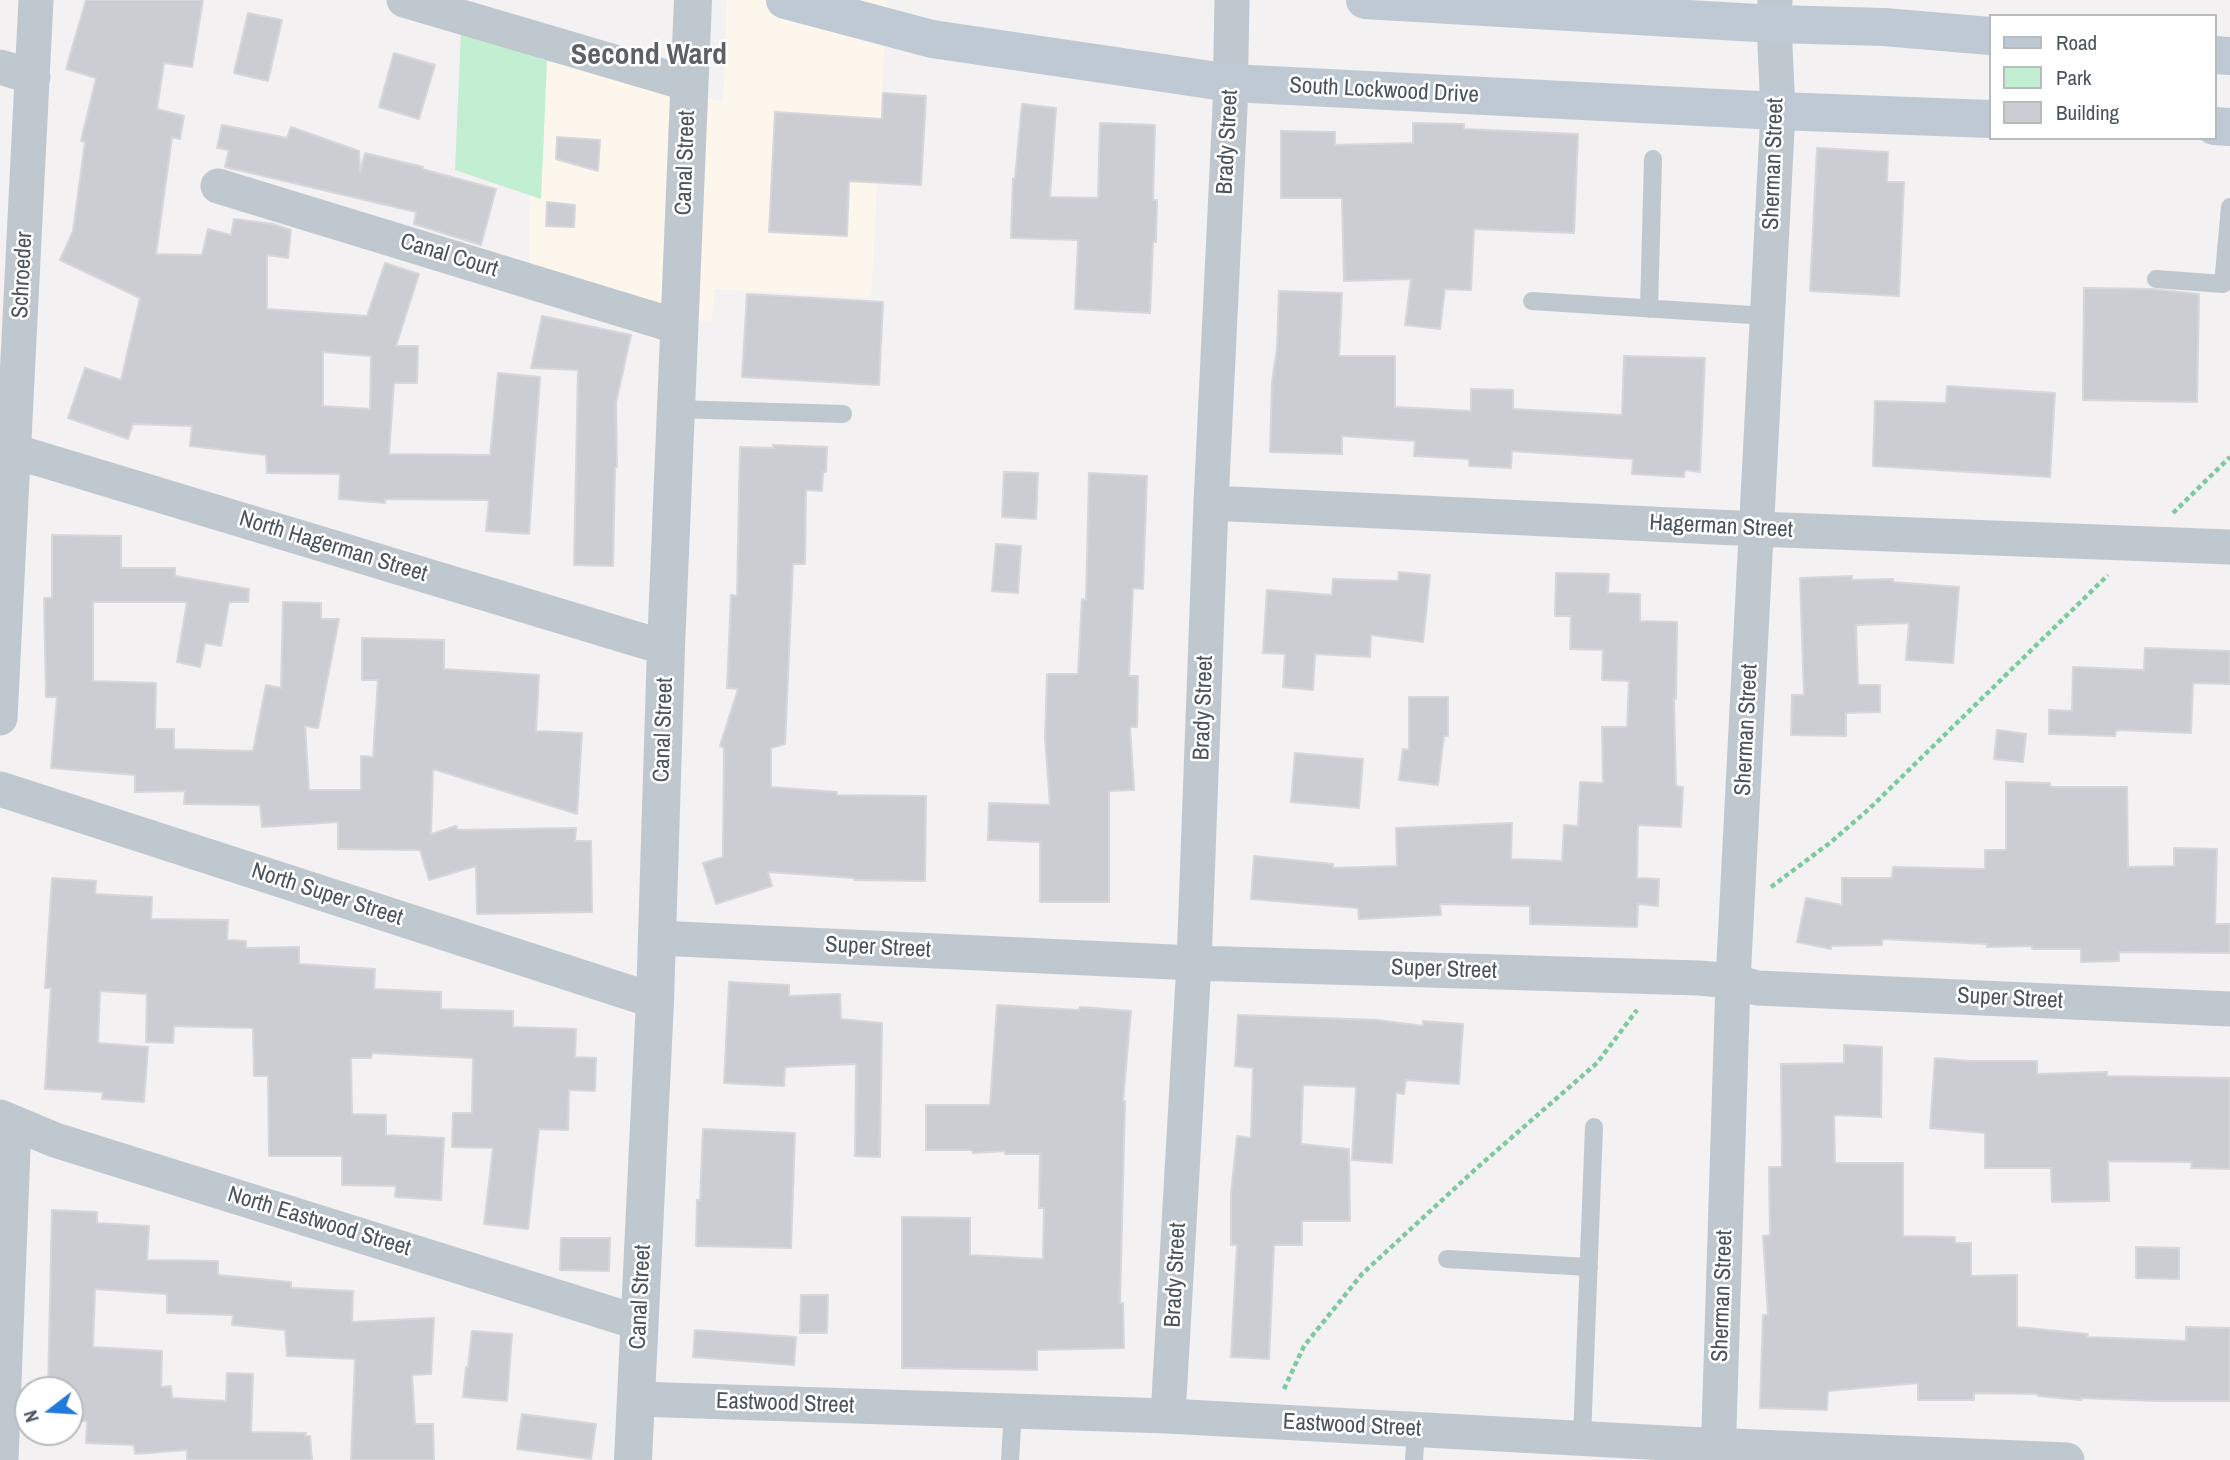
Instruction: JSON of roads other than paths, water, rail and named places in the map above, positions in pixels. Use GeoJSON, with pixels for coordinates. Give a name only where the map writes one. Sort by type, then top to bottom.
{"type":"FeatureCollection","features":[{"type":"Feature","properties":{"kind":"main road","name":"South Lockwood Drive"},"geometry":{"type":"LineString","coordinates":[[785,0],[932,39],[1231,83],[1988,119]]}},
{"type":"Feature","properties":{"kind":"main road"},"geometry":{"type":"LineString","coordinates":[[1365,0],[1774,12],[1884,27],[1988,36]]}},
{"type":"Feature","properties":{"kind":"street","name":"Schroeder"},"geometry":{"type":"LineString","coordinates":[[0,718],[7,449],[36,0]]}},
{"type":"Feature","properties":{"kind":"street"},"geometry":{"type":"LineString","coordinates":[[404,0],[689,84]]}},
{"type":"Feature","properties":{"kind":"street","name":"Canal Street"},"geometry":{"type":"LineString","coordinates":[[633,1460],[655,1001],[666,648],[693,0]]}},
{"type":"Feature","properties":{"kind":"street","name":"Brady Street"},"geometry":{"type":"LineString","coordinates":[[1168,1416],[1194,963],[1231,83],[1232,0]]}},
{"type":"Feature","properties":{"kind":"street","name":"Sherman Street"},"geometry":{"type":"LineString","coordinates":[[1718,1453],[1732,981],[1778,111],[1774,12]]}},
{"type":"Feature","properties":{"kind":"street"},"geometry":{"type":"LineString","coordinates":[[0,66],[33,77]]}},
{"type":"Feature","properties":{"kind":"street","name":"Canal Court"},"geometry":{"type":"LineString","coordinates":[[218,186],[679,327]]}},
{"type":"Feature","properties":{"kind":"street","name":"North Hagerman Street"},"geometry":{"type":"LineString","coordinates":[[7,449],[666,648]]}},
{"type":"Feature","properties":{"kind":"street","name":"Hagerman Street"},"geometry":{"type":"LineString","coordinates":[[1212,503],[2230,547]]}},
{"type":"Feature","properties":{"kind":"street","name":"North Super Street"},"geometry":{"type":"LineString","coordinates":[[0,789],[655,1001]]}},
{"type":"Feature","properties":{"kind":"street","name":"Super Street"},"geometry":{"type":"LineString","coordinates":[[657,938],[1194,963],[1699,978],[1732,981],[1757,988],[2230,1009]]}},
{"type":"Feature","properties":{"kind":"street","name":"North Eastwood Street"},"geometry":{"type":"LineString","coordinates":[[0,1117],[55,1140],[640,1322]]}},
{"type":"Feature","properties":{"kind":"street"},"geometry":{"type":"LineString","coordinates":[[0,1125],[13,1149],[9,1458]]}},
{"type":"Feature","properties":{"kind":"street","name":"Eastwood Street"},"geometry":{"type":"LineString","coordinates":[[636,1399],[1168,1416],[1272,1422],[1415,1444],[1582,1438],[1718,1453],[2067,1460]]}},
{"type":"Feature","properties":{"kind":"lane"},"geometry":{"type":"LineString","coordinates":[[1649,309],[1653,159]]}},
{"type":"Feature","properties":{"kind":"lane"},"geometry":{"type":"LineString","coordinates":[[2157,279],[2223,285],[2230,207]]}},
{"type":"Feature","properties":{"kind":"lane"},"geometry":{"type":"LineString","coordinates":[[1532,301],[1767,316]]}},
{"type":"Feature","properties":{"kind":"lane"},"geometry":{"type":"LineString","coordinates":[[676,409],[844,414]]}},
{"type":"Feature","properties":{"kind":"lane"},"geometry":{"type":"LineString","coordinates":[[1582,1438],[1594,1127]]}},
{"type":"Feature","properties":{"kind":"lane"},"geometry":{"type":"LineString","coordinates":[[1447,1259],[1589,1266]]}},
{"type":"Feature","properties":{"kind":"lane"},"geometry":{"type":"LineString","coordinates":[[1010,1460],[1013,1411]]}},
{"type":"Feature","properties":{"kind":"district","name":"Second Ward"},"geometry":{"type":"Point","coordinates":[649,56]}}]}
